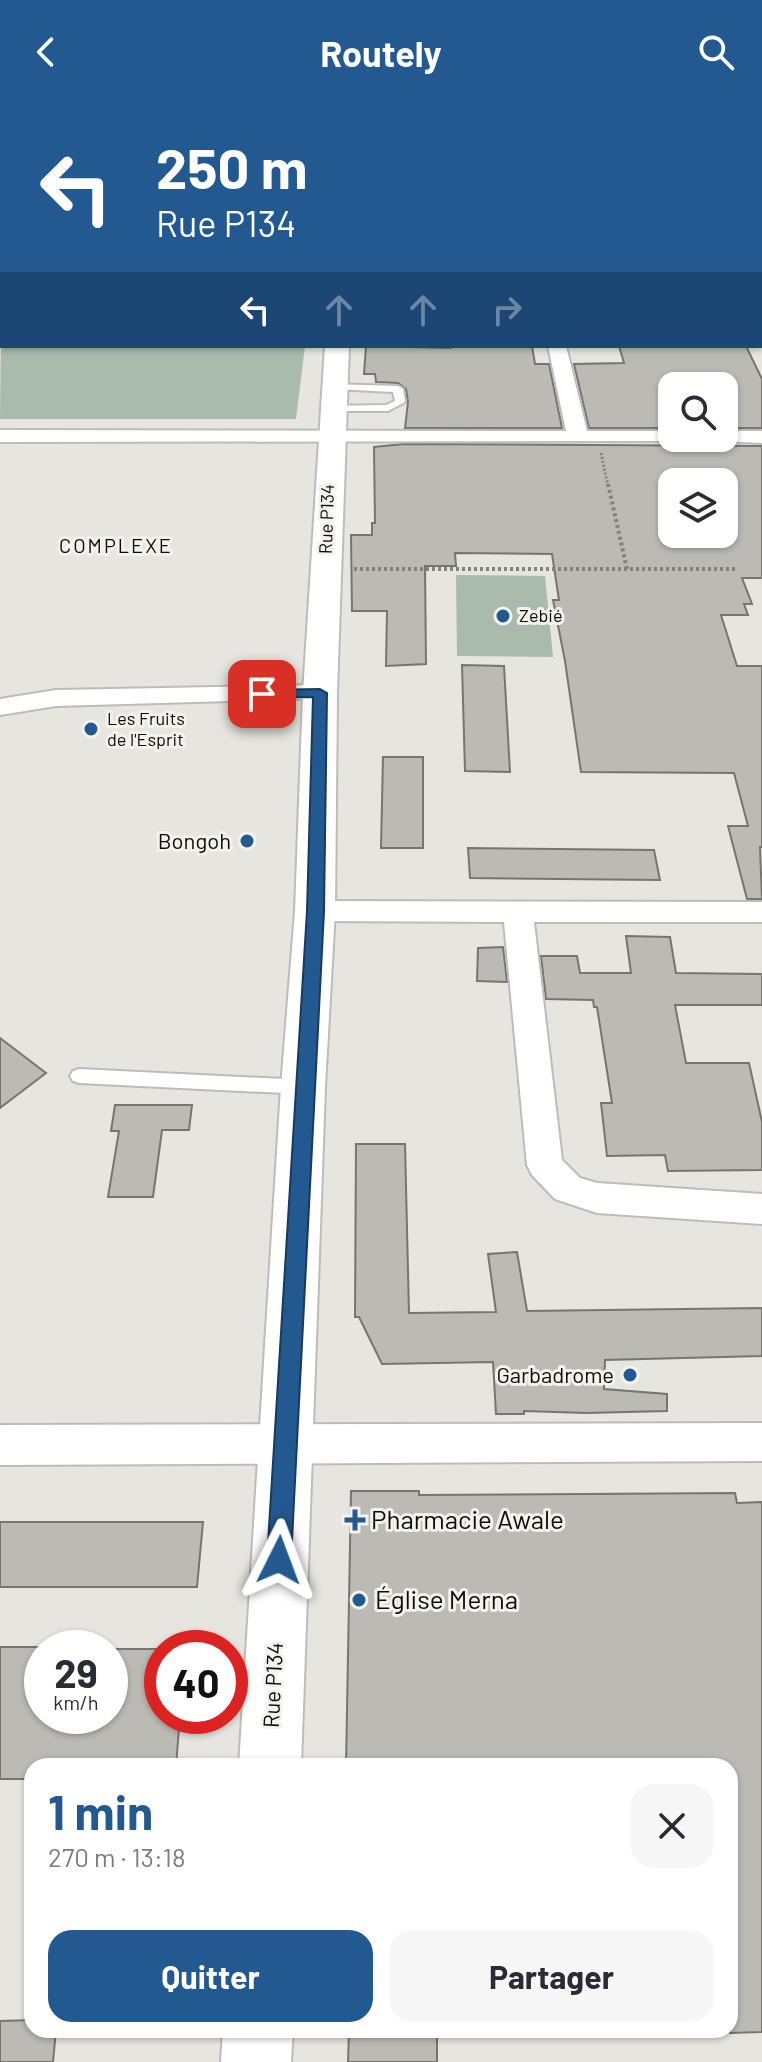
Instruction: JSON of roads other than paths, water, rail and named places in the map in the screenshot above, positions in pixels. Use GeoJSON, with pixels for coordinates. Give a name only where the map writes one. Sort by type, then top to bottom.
{"type":"FeatureCollection","features":[{"type":"Feature","properties":{"kind":"street","name":"Rue P134"},"geometry":{"type":"LineString","coordinates":[[270,1758],[303,1087],[315,911],[320,693],[337,348]]}},
{"type":"Feature","properties":{"kind":"street"},"geometry":{"type":"LineString","coordinates":[[558,348],[588,437]]}},
{"type":"Feature","properties":{"kind":"street"},"geometry":{"type":"LineString","coordinates":[[0,436],[332,410],[588,437],[658,437]]}},
{"type":"Feature","properties":{"kind":"street"},"geometry":{"type":"LineString","coordinates":[[738,437],[762,437]]}},
{"type":"Feature","properties":{"kind":"street"},"geometry":{"type":"LineString","coordinates":[[0,707],[56,698],[320,693]]}},
{"type":"Feature","properties":{"kind":"street"},"geometry":{"type":"LineString","coordinates":[[315,911],[762,912]]}},
{"type":"Feature","properties":{"kind":"street"},"geometry":{"type":"LineString","coordinates":[[518,912],[545,1165],[568,1189],[597,1198],[762,1209]]}},
{"type":"Feature","properties":{"kind":"street"},"geometry":{"type":"LineString","coordinates":[[0,1445],[762,1442]]}},
{"type":"Feature","properties":{"kind":"street"},"geometry":{"type":"LineString","coordinates":[[256,2062],[258,2038]]}},
{"type":"Feature","properties":{"kind":"lane"},"geometry":{"type":"LineString","coordinates":[[398,389],[400,402],[388,408],[332,410],[398,389]]}},
{"type":"Feature","properties":{"kind":"lane"},"geometry":{"type":"LineString","coordinates":[[79,1076],[303,1087]]}},
{"type":"Feature","properties":{"kind":"place","name":"Zebié"},"geometry":{"type":"Point","coordinates":[503,616]}},
{"type":"Feature","properties":{"kind":"place","name":"Les Fruits de l'Esprit"},"geometry":{"type":"Point","coordinates":[91,729]}},
{"type":"Feature","properties":{"kind":"place","name":"Bongoh"},"geometry":{"type":"Point","coordinates":[247,841]}},
{"type":"Feature","properties":{"kind":"place","name":"Garbadrome"},"geometry":{"type":"Point","coordinates":[630,1375]}},
{"type":"Feature","properties":{"kind":"place","name":"Pharmacie Awale"},"geometry":{"type":"Point","coordinates":[355,1520]}},
{"type":"Feature","properties":{"kind":"place","name":"Église Merna"},"geometry":{"type":"Point","coordinates":[359,1600]}},
{"type":"Feature","properties":{"kind":"district","name":"COMPLEXE"},"geometry":{"type":"Point","coordinates":[116,546]}}]}
